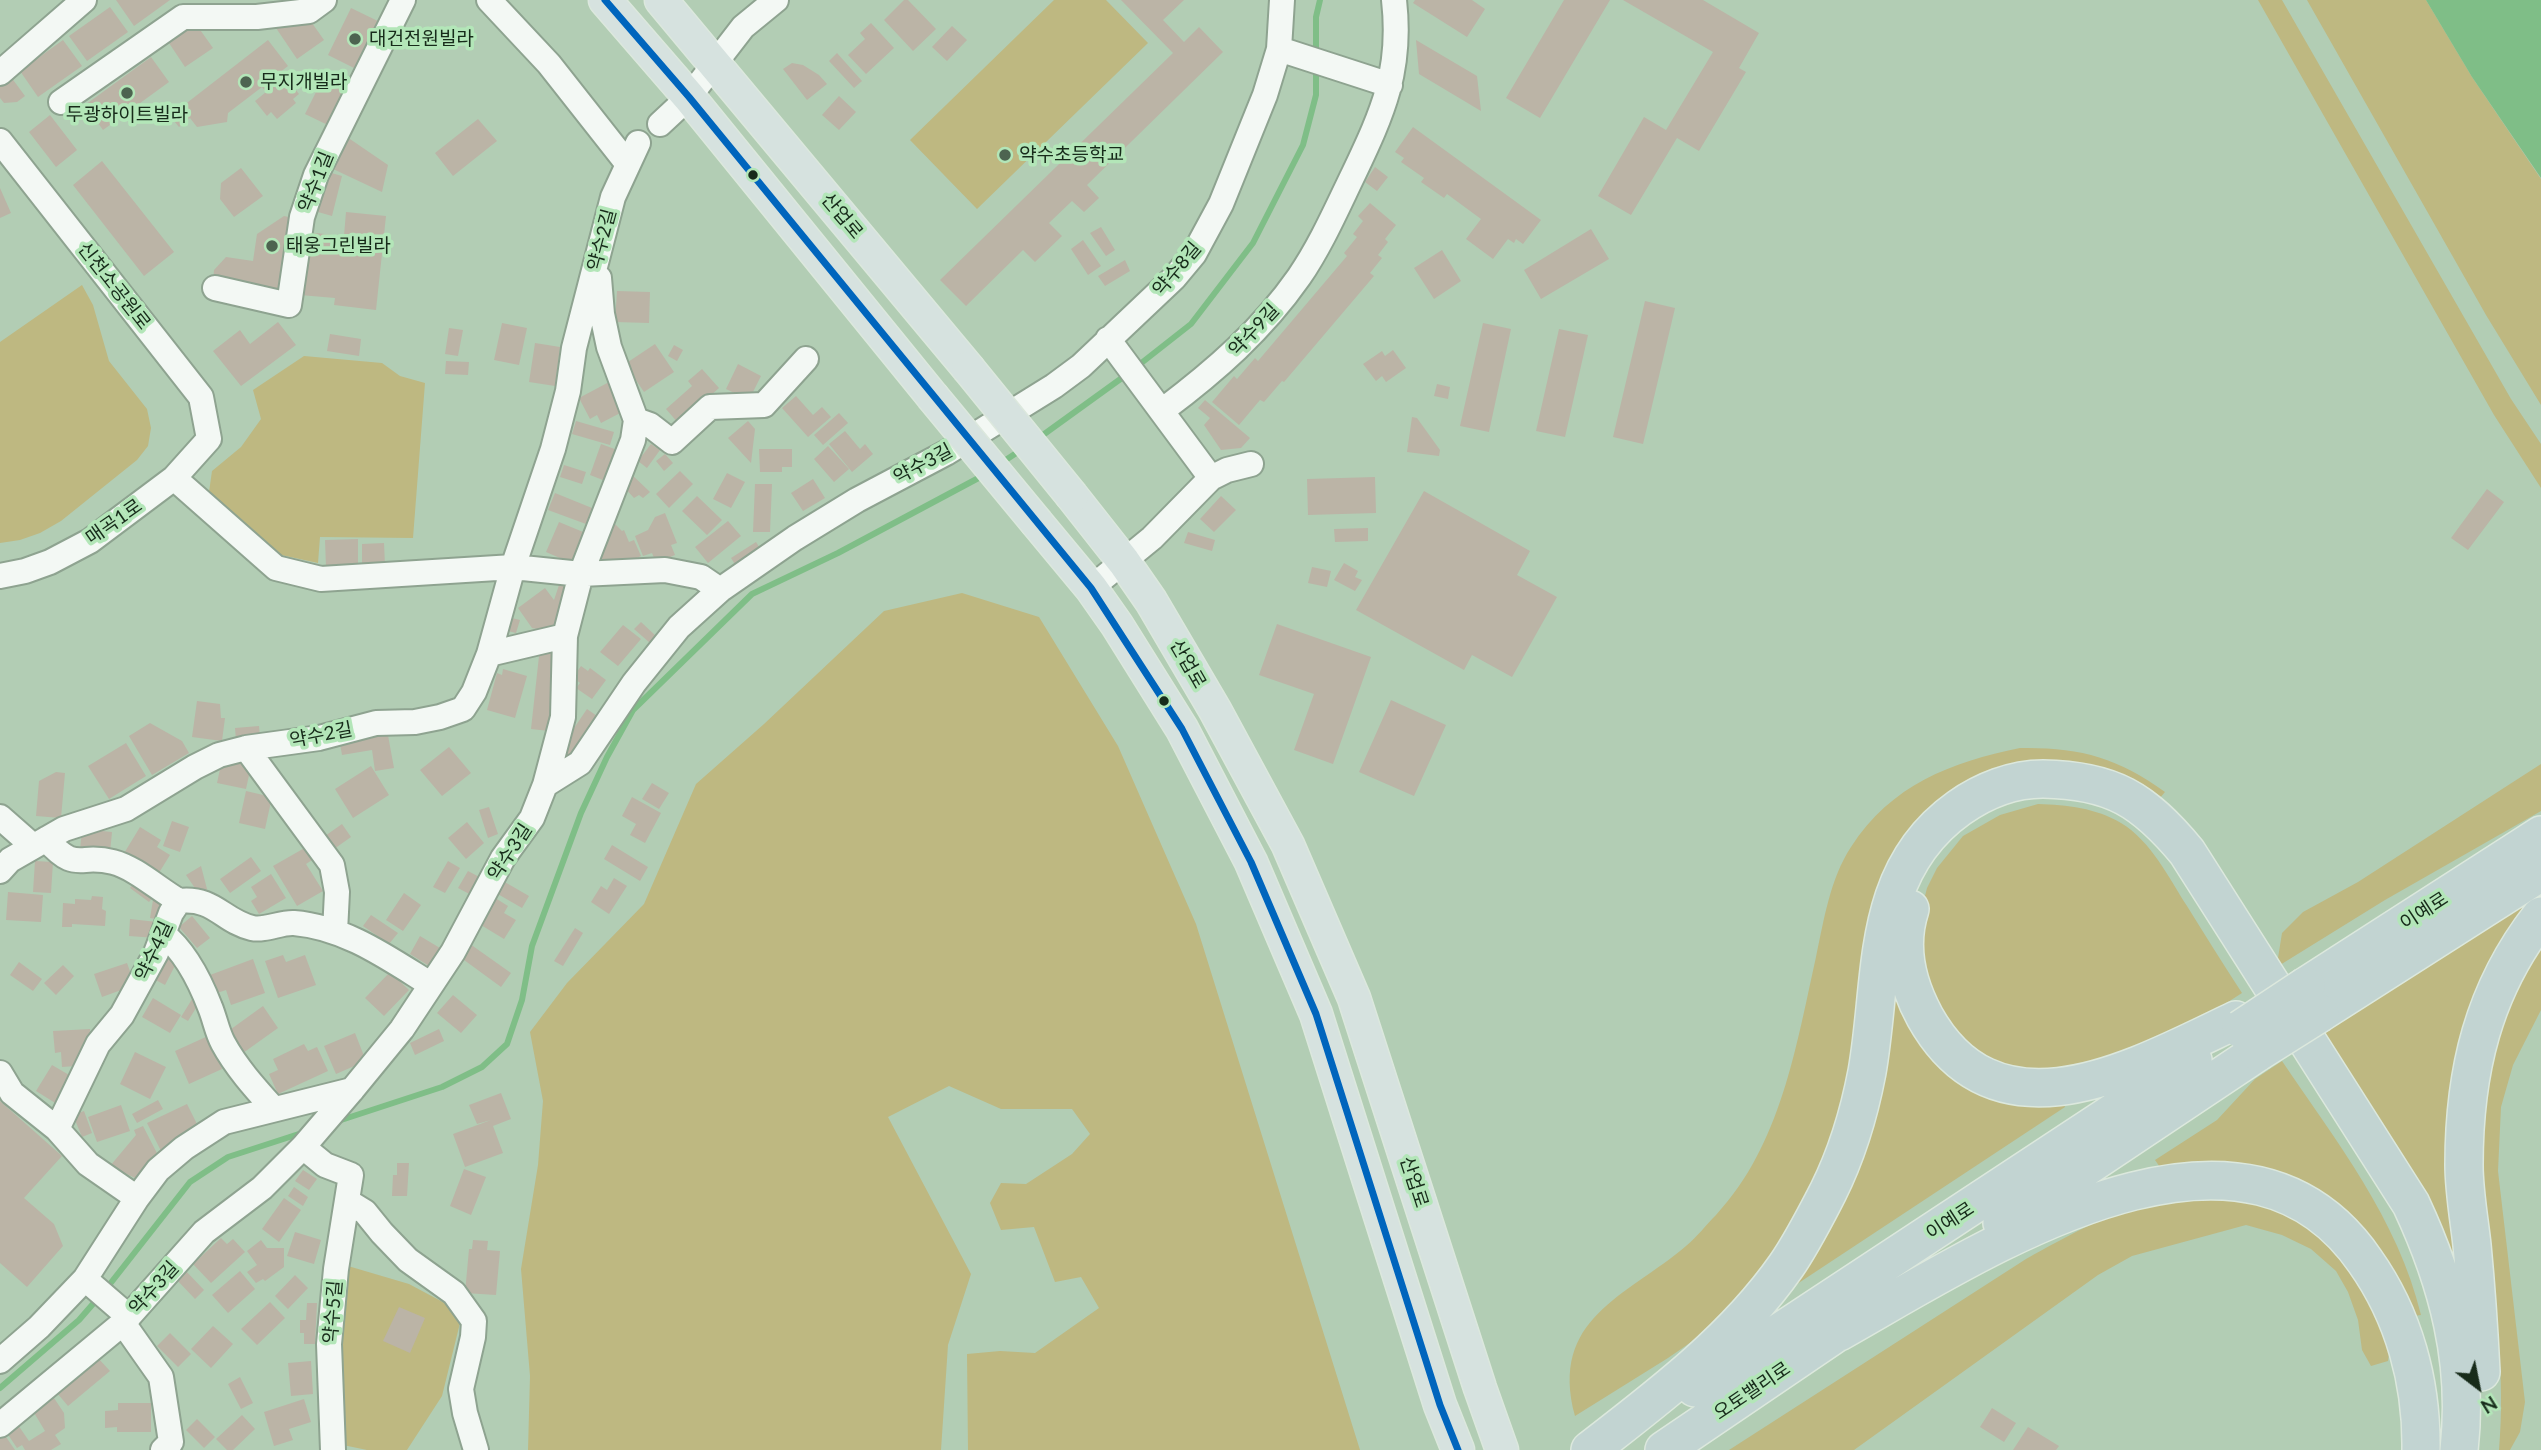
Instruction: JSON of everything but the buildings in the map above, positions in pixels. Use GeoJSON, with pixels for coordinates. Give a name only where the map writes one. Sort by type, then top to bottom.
{"type":"FeatureCollection","features":[{"type":"Feature","properties":{"kind":"highway"},"geometry":{"type":"LineString","coordinates":[[1590,1450],[1663,1426],[1717,1343],[1755,1304],[1785,1267],[1828,1193],[1845,1156],[1860,1103],[1888,915],[1901,877],[1919,845],[1941,821],[1969,801],[1998,787],[2038,779],[2072,779],[2107,788],[2141,804],[2166,827],[2187,852],[2411,1204],[2432,1249],[2452,1317],[2461,1390],[2459,1450]]}},
{"type":"Feature","properties":{"kind":"highway"},"geometry":{"type":"LineString","coordinates":[[2313,1000],[2245,1034],[2151,1060],[2094,1081],[2061,1088],[2028,1089],[2001,1083],[1973,1070],[1952,1054],[1932,1029],[1908,979],[1904,947],[1907,919],[1917,888],[1934,857],[1955,833],[1981,814],[2011,802],[2038,796],[2065,796],[2097,803],[2127,818],[2152,838],[2173,863],[2394,1211],[2415,1254],[2430,1303],[2443,1390],[2440,1450]]}},
{"type":"Feature","properties":{"kind":"highway","name":"이예로"},"geometry":{"type":"LineString","coordinates":[[2313,1000],[2541,835]]}},
{"type":"Feature","properties":{"kind":"highway","name":"이예로"},"geometry":{"type":"LineString","coordinates":[[2313,1000],[2541,872]]}},
{"type":"Feature","properties":{"kind":"highway"},"geometry":{"type":"LineString","coordinates":[[2477,1450],[2483,1411],[2478,1307],[2464,1168],[2465,1111],[2485,1013],[2505,969],[2541,916]]}},
{"type":"Feature","properties":{"kind":"highway","name":"이예로"},"geometry":{"type":"LineString","coordinates":[[1839,1332],[2245,1034]]}},
{"type":"Feature","properties":{"kind":"highway","name":"이예로"},"geometry":{"type":"LineString","coordinates":[[1663,1426],[2245,1034]]}},
{"type":"Feature","properties":{"kind":"highway"},"geometry":{"type":"LineString","coordinates":[[1839,1332],[1966,1261],[2042,1224],[2110,1196],[2169,1183],[2203,1180],[2245,1182],[2288,1195],[2327,1218],[2355,1246],[2378,1280],[2399,1320],[2412,1360],[2419,1405],[2421,1450]]}},
{"type":"Feature","properties":{"kind":"highway","name":"오토밸리로"},"geometry":{"type":"LineString","coordinates":[[1600,1450],[1663,1426],[1839,1332]]}},
{"type":"Feature","properties":{"kind":"main road","name":"산업로"},"geometry":{"type":"LineString","coordinates":[[605,0],[689,97],[1091,588],[1182,729],[1251,862],[1311,1001],[1440,1405],[1458,1450]]}},
{"type":"Feature","properties":{"kind":"main road","name":"산업로"},"geometry":{"type":"LineString","coordinates":[[661,0],[968,368],[1124,562],[1151,601],[1215,710],[1288,845],[1354,998],[1502,1450]]}},
{"type":"Feature","properties":{"kind":"street"},"geometry":{"type":"LineString","coordinates":[[0,73],[84,0]]}},
{"type":"Feature","properties":{"kind":"street"},"geometry":{"type":"LineString","coordinates":[[61,102],[183,17],[257,17],[309,11],[324,0]]}},
{"type":"Feature","properties":{"kind":"street","name":"약수1길"},"geometry":{"type":"LineString","coordinates":[[215,288],[289,305],[302,217],[316,175],[403,0]]}},
{"type":"Feature","properties":{"kind":"street","name":"약수2길"},"geometry":{"type":"LineString","coordinates":[[0,871],[10,860],[39,842],[64,829],[126,809],[219,755],[246,748],[319,738],[376,723],[440,718],[463,709],[474,692],[489,654],[513,566],[553,449],[598,252],[614,197],[633,153],[489,0]]}},
{"type":"Feature","properties":{"kind":"street"},"geometry":{"type":"LineString","coordinates":[[660,124],[689,97],[743,27],[776,0]]}},
{"type":"Feature","properties":{"kind":"street","name":"약수8길"},"geometry":{"type":"LineString","coordinates":[[986,430],[1113,344],[1194,254],[1208,231],[1237,167],[1265,94],[1279,49],[1282,0]]}},
{"type":"Feature","properties":{"kind":"street","name":"약수9길"},"geometry":{"type":"LineString","coordinates":[[1157,402],[1240,347],[1301,275],[1380,117],[1396,55],[1394,0]]}},
{"type":"Feature","properties":{"kind":"street"},"geometry":{"type":"LineString","coordinates":[[1279,49],[1390,85]]}},
{"type":"Feature","properties":{"kind":"street","name":"신천소공원로"},"geometry":{"type":"LineString","coordinates":[[0,141],[201,397],[209,439]]}},
{"type":"Feature","properties":{"kind":"street"},"geometry":{"type":"LineString","coordinates":[[598,252],[599,289],[605,325],[636,420],[650,425],[672,442],[710,407],[764,405],[806,359]]}},
{"type":"Feature","properties":{"kind":"street"},"geometry":{"type":"LineString","coordinates":[[1113,344],[1211,478]]}},
{"type":"Feature","properties":{"kind":"street","name":"약수3길"},"geometry":{"type":"LineString","coordinates":[[0,1425],[126,1320],[204,1232],[262,1188],[303,1147],[402,1028],[453,952],[503,858],[533,818],[545,785],[563,717],[565,636],[581,574],[633,440],[636,420]]}},
{"type":"Feature","properties":{"kind":"street","name":"약수3길"},"geometry":{"type":"LineString","coordinates":[[545,785],[580,763],[634,683],[679,627],[720,590],[794,538],[857,500],[986,430]]}},
{"type":"Feature","properties":{"kind":"street","name":"매곡1로"},"geometry":{"type":"LineString","coordinates":[[0,576],[50,562],[90,541],[174,478],[209,439]]}},
{"type":"Feature","properties":{"kind":"street"},"geometry":{"type":"LineString","coordinates":[[1091,588],[1152,538],[1211,478],[1227,470],[1251,464]]}},
{"type":"Feature","properties":{"kind":"street"},"geometry":{"type":"LineString","coordinates":[[174,478],[276,568],[321,579],[513,566],[581,574],[664,570],[701,578],[720,590]]}},
{"type":"Feature","properties":{"kind":"street"},"geometry":{"type":"LineString","coordinates":[[489,654],[565,636]]}},
{"type":"Feature","properties":{"kind":"street"},"geometry":{"type":"LineString","coordinates":[[246,748],[332,865],[337,892],[335,932]]}},
{"type":"Feature","properties":{"kind":"street"},"geometry":{"type":"LineString","coordinates":[[0,817],[70,860],[113,862],[178,901]]}},
{"type":"Feature","properties":{"kind":"street","name":"약수4길"},"geometry":{"type":"LineString","coordinates":[[57,1129],[98,1044],[122,1015],[156,953],[178,901],[206,902],[253,929],[293,923],[335,932],[379,952],[430,984]]}},
{"type":"Feature","properties":{"kind":"street"},"geometry":{"type":"LineString","coordinates":[[163,934],[176,944],[193,972],[209,1004],[222,1041],[240,1070],[273,1108]]}},
{"type":"Feature","properties":{"kind":"street"},"geometry":{"type":"LineString","coordinates":[[0,1073],[12,1093],[57,1129],[88,1164],[137,1198]]}},
{"type":"Feature","properties":{"kind":"street"},"geometry":{"type":"LineString","coordinates":[[0,1361],[85,1279],[158,1170],[184,1148],[224,1122],[352,1090]]}},
{"type":"Feature","properties":{"kind":"street","name":"약수5길"},"geometry":{"type":"LineString","coordinates":[[303,1147],[325,1165],[351,1175],[336,1269],[329,1344],[333,1450]]}},
{"type":"Feature","properties":{"kind":"street"},"geometry":{"type":"LineString","coordinates":[[347,1202],[365,1212],[408,1260],[454,1293],[466,1306],[474,1321],[461,1389],[476,1450]]}},
{"type":"Feature","properties":{"kind":"street"},"geometry":{"type":"LineString","coordinates":[[85,1279],[126,1320],[162,1377],[171,1447]]}},
{"type":"Feature","properties":{"kind":"shaded area"},"geometry":{"type":"Polygon","coordinates":[[[1054,0],[1106,0],[1148,43],[977,209],[910,140],[1054,0]]]}},
{"type":"Feature","properties":{"kind":"shaded area"},"geometry":{"type":"Polygon","coordinates":[[[2258,0],[2282,0],[2511,399],[2541,444],[2541,488],[2494,415],[2258,0]]]}},
{"type":"Feature","properties":{"kind":"shaded area"},"geometry":{"type":"Polygon","coordinates":[[[2307,0],[2426,0],[2472,77],[2541,179],[2541,405],[2486,315],[2307,0]]]}},
{"type":"Feature","properties":{"kind":"shaded area"},"geometry":{"type":"Polygon","coordinates":[[[2426,0],[2541,0],[2541,178],[2472,77],[2426,0]]]}},
{"type":"Feature","properties":{"kind":"shaded area"},"geometry":{"type":"Polygon","coordinates":[[[82,285],[93,305],[109,361],[147,409],[151,428],[148,446],[137,460],[61,521],[40,533],[0,543],[0,342],[82,285]]]}},
{"type":"Feature","properties":{"kind":"shaded area"},"geometry":{"type":"Polygon","coordinates":[[[304,356],[382,363],[400,376],[425,383],[413,538],[320,537],[318,563],[272,553],[209,492],[212,471],[241,447],[261,419],[253,390],[304,356]]]}},
{"type":"Feature","properties":{"kind":"shaded area"},"geometry":{"type":"Polygon","coordinates":[[[962,593],[1039,617],[1118,746],[1196,924],[1360,1450],[968,1450],[967,1354],[1000,1351],[1035,1353],[1099,1308],[1081,1277],[1055,1282],[1034,1227],[1001,1230],[990,1203],[1001,1183],[1026,1184],[1072,1154],[1090,1134],[1072,1109],[1001,1109],[949,1086],[888,1117],[971,1274],[948,1345],[941,1450],[528,1450],[530,1376],[521,1269],[538,1165],[543,1101],[530,1032],[567,983],[644,904],[696,784],[884,611],[962,593]]]}},
{"type":"Feature","properties":{"kind":"shaded area"},"geometry":{"type":"Polygon","coordinates":[[[2020,748],[2079,752],[2096,756],[2130,770],[2165,792],[2159,799],[1951,793],[1849,1073],[1825,1166],[1774,1261],[1710,1329],[1575,1416],[1570,1383],[1573,1355],[1583,1333],[1598,1313],[1618,1296],[1694,1239],[1738,1188],[1756,1158],[1783,1094],[1829,900],[1838,872],[1851,847],[1885,807],[1904,792],[1947,769],[2020,748]]]}},
{"type":"Feature","properties":{"kind":"shaded area"},"geometry":{"type":"Polygon","coordinates":[[[2541,764],[2541,811],[2385,900],[2280,965],[2278,958],[2282,933],[2303,912],[2358,882],[2541,764]]]}},
{"type":"Feature","properties":{"kind":"shaded area"},"geometry":{"type":"Polygon","coordinates":[[[2038,804],[2070,806],[2091,811],[2111,818],[2132,831],[2158,861],[2242,993],[2186,1029],[2105,1065],[2008,1071],[1952,1033],[1919,970],[1922,908],[1927,888],[1937,868],[1963,836],[2000,815],[2038,804]]]}},
{"type":"Feature","properties":{"kind":"shaded area"},"geometry":{"type":"Polygon","coordinates":[[[2523,903],[2529,909],[2499,951],[2466,1289],[2322,1035],[2523,903]]]}},
{"type":"Feature","properties":{"kind":"shaded area"},"geometry":{"type":"Polygon","coordinates":[[[2541,941],[2541,1010],[2513,1065],[2501,1107],[2498,1171],[2525,1402],[2520,1432],[2510,1450],[2499,1450],[2499,1344],[2483,1185],[2485,1079],[2497,1022],[2541,941]]]}},
{"type":"Feature","properties":{"kind":"shaded area"},"geometry":{"type":"Polygon","coordinates":[[[1891,986],[1913,1026],[2062,1099],[2065,1107],[1788,1290],[1891,986]]]}},
{"type":"Feature","properties":{"kind":"shaded area"},"geometry":{"type":"Polygon","coordinates":[[[2282,1061],[2344,1151],[2381,1214],[2411,1280],[2421,1315],[2407,1317],[2358,1235],[2164,1173],[2155,1160],[2217,1120],[2255,1079],[2282,1061]]]}},
{"type":"Feature","properties":{"kind":"shaded area"},"geometry":{"type":"Polygon","coordinates":[[[2241,1197],[2311,1225],[2360,1275],[2390,1347],[2388,1361],[2371,1366],[2362,1350],[2358,1320],[2348,1292],[2336,1271],[2311,1249],[2282,1235],[2246,1225],[2132,1256],[2098,1275],[1854,1450],[1729,1450],[2026,1259],[2077,1231],[2114,1214],[2152,1202],[2241,1197]]]}},
{"type":"Feature","properties":{"kind":"shaded area"},"geometry":{"type":"Polygon","coordinates":[[[348,1266],[409,1284],[454,1308],[460,1323],[442,1396],[407,1450],[367,1450],[343,1445],[337,1350],[348,1266]]]}},
{"type":"Feature","properties":{"kind":"waterway"},"geometry":{"type":"LineString","coordinates":[[1316,55],[1316,17],[1320,0]]}},
{"type":"Feature","properties":{"kind":"waterway"},"geometry":{"type":"LineString","coordinates":[[1135,368],[1191,324],[1253,243],[1303,145],[1316,95],[1316,66]]}},
{"type":"Feature","properties":{"kind":"waterway"},"geometry":{"type":"LineString","coordinates":[[1036,440],[1126,375]]}},
{"type":"Feature","properties":{"kind":"waterway"},"geometry":{"type":"LineString","coordinates":[[1001,463],[1021,450]]}},
{"type":"Feature","properties":{"kind":"waterway"},"geometry":{"type":"LineString","coordinates":[[335,1122],[442,1087],[482,1067],[507,1044],[522,1000],[532,946],[581,813],[633,710],[752,594],[838,553],[986,474]]}},
{"type":"Feature","properties":{"kind":"waterway"},"geometry":{"type":"LineString","coordinates":[[106,1289],[190,1182],[228,1157],[305,1132]]}},
{"type":"Feature","properties":{"kind":"waterway"},"geometry":{"type":"LineString","coordinates":[[0,1388],[79,1320],[99,1297]]}},
{"type":"Feature","properties":{"kind":"transit line"},"geometry":{"type":"LineString","coordinates":[[605,0],[689,97],[1091,588],[1182,729],[1251,862],[1316,1014],[1440,1405],[1458,1450]]}},
{"type":"Feature","properties":{"kind":"place","name":"대건전원빌라"},"geometry":{"type":"Point","coordinates":[355,39]}},
{"type":"Feature","properties":{"kind":"place","name":"무지개빌라"},"geometry":{"type":"Point","coordinates":[246,82]}},
{"type":"Feature","properties":{"kind":"place","name":"두광하이트빌라"},"geometry":{"type":"Point","coordinates":[127,93]}},
{"type":"Feature","properties":{"kind":"place","name":"약수초등학교"},"geometry":{"type":"Point","coordinates":[1005,155]}},
{"type":"Feature","properties":{"kind":"place","name":"태웅그린빌라"},"geometry":{"type":"Point","coordinates":[272,246]}}]}
